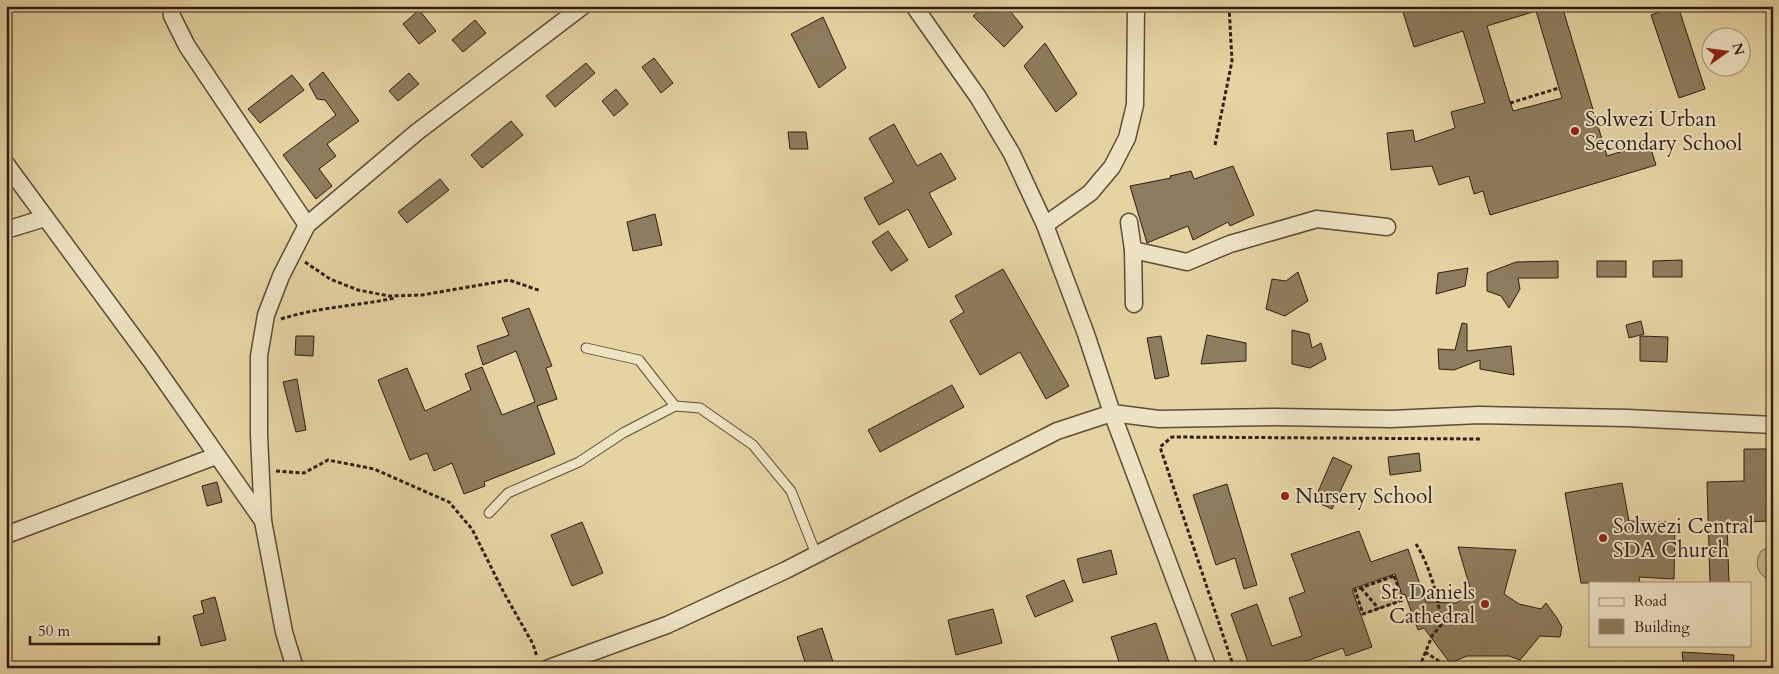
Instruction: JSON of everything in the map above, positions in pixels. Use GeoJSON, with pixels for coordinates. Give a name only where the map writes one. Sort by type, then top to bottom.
{"type":"FeatureCollection","features":[{"type":"Feature","properties":{"kind":"street"},"geometry":{"type":"LineString","coordinates":[[171,6],[172,16],[187,46],[307,225]]}},
{"type":"Feature","properties":{"kind":"street"},"geometry":{"type":"LineString","coordinates":[[295,668],[284,632],[263,521],[261,470],[258,356],[266,315],[281,276],[307,225],[417,132],[583,6]]}},
{"type":"Feature","properties":{"kind":"street"},"geometry":{"type":"LineString","coordinates":[[914,6],[978,97],[1012,154],[1045,225],[1086,334],[1112,413],[1208,668]]}},
{"type":"Feature","properties":{"kind":"street"},"geometry":{"type":"LineString","coordinates":[[1045,225],[1090,193],[1112,167],[1128,138],[1135,105],[1136,6]]}},
{"type":"Feature","properties":{"kind":"street"},"geometry":{"type":"LineString","coordinates":[[6,164],[151,361],[263,521]]}},
{"type":"Feature","properties":{"kind":"street"},"geometry":{"type":"LineString","coordinates":[[6,230],[45,218]]}},
{"type":"Feature","properties":{"kind":"street"},"geometry":{"type":"LineString","coordinates":[[1133,250],[1187,262],[1230,244],[1317,219],[1387,227]]}},
{"type":"Feature","properties":{"kind":"street"},"geometry":{"type":"LineString","coordinates":[[1129,222],[1133,250],[1134,304]]}},
{"type":"Feature","properties":{"kind":"street"},"geometry":{"type":"LineString","coordinates":[[543,664],[667,625],[816,554],[1058,432],[1112,413],[1159,419],[1277,417],[1391,419],[1479,415],[1627,418],[1773,425]]}},
{"type":"Feature","properties":{"kind":"street"},"geometry":{"type":"LineString","coordinates":[[6,535],[216,456]]}},
{"type":"Feature","properties":{"kind":"lane"},"geometry":{"type":"LineString","coordinates":[[586,348],[639,360],[675,406]]}},
{"type":"Feature","properties":{"kind":"lane"},"geometry":{"type":"LineString","coordinates":[[489,513],[508,493],[579,462],[624,433],[675,406],[700,408],[753,444],[790,491],[816,554]]}},
{"type":"Feature","properties":{"kind":"path"},"geometry":{"type":"LineString","coordinates":[[1215,145],[1232,60],[1229,6]]}},
{"type":"Feature","properties":{"kind":"path"},"geometry":{"type":"LineString","coordinates":[[1510,104],[1559,88]]}},
{"type":"Feature","properties":{"kind":"path"},"geometry":{"type":"LineString","coordinates":[[293,252],[330,279],[358,290],[389,296],[422,295],[508,280],[541,291]]}},
{"type":"Feature","properties":{"kind":"path"},"geometry":{"type":"LineString","coordinates":[[264,325],[294,315],[404,296]]}},
{"type":"Feature","properties":{"kind":"path"},"geometry":{"type":"LineString","coordinates":[[1234,668],[1160,447],[1172,437],[1480,439]]}},
{"type":"Feature","properties":{"kind":"path"},"geometry":{"type":"LineString","coordinates":[[261,470],[304,473],[328,460],[374,469],[449,502],[472,529],[504,594],[543,664]]}},
{"type":"Feature","properties":{"kind":"path"},"geometry":{"type":"LineString","coordinates":[[1771,501],[1773,507]]}},
{"type":"Feature","properties":{"kind":"path"},"geometry":{"type":"LineString","coordinates":[[1770,542],[1771,501]]}},
{"type":"Feature","properties":{"kind":"path"},"geometry":{"type":"LineString","coordinates":[[1416,544],[1422,552],[1438,598],[1440,610],[1440,625],[1432,636],[1419,668]]}},
{"type":"Feature","properties":{"kind":"path"},"geometry":{"type":"LineString","coordinates":[[1394,576],[1403,600],[1379,609],[1363,614],[1355,590],[1394,576]]}},
{"type":"Feature","properties":{"kind":"path"},"geometry":{"type":"LineString","coordinates":[[1361,588],[1379,609]]}},
{"type":"Feature","properties":{"kind":"path"},"geometry":{"type":"LineString","coordinates":[[1425,652],[1442,663],[1452,666],[1502,665],[1502,668]]}},
{"type":"Feature","properties":{"kind":"shaded area"},"geometry":{"type":"Polygon","coordinates":[[[1773,545],[1773,581],[1761,573],[1758,569],[1757,561],[1761,551],[1773,545]]]}},
{"type":"Feature","properties":{"kind":"shaded area"},"geometry":{"type":"Polygon","coordinates":[[[1394,576],[1403,600],[1363,614],[1355,590],[1394,576]]]}},
{"type":"Feature","properties":{"kind":"building"},"geometry":{"type":"Polygon","coordinates":[[[985,6],[1006,6],[1023,27],[1004,47],[973,16],[985,6]]]}},
{"type":"Feature","properties":{"kind":"building"},"geometry":{"type":"Polygon","coordinates":[[[1401,6],[1562,6],[1607,156],[1649,143],[1656,165],[1490,215],[1483,191],[1474,194],[1469,176],[1439,185],[1432,166],[1391,170],[1387,133],[1413,130],[1415,142],[1455,128],[1451,112],[1485,103],[1463,31],[1414,47],[1401,6]],[[1536,11],[1487,26],[1513,111],[1562,98],[1536,11]]]}},
{"type":"Feature","properties":{"kind":"building"},"geometry":{"type":"Polygon","coordinates":[[[1678,6],[1705,89],[1679,98],[1651,15],[1678,6]]]}},
{"type":"Feature","properties":{"kind":"building"},"geometry":{"type":"Polygon","coordinates":[[[419,10],[436,31],[419,44],[403,24],[419,10]]]}},
{"type":"Feature","properties":{"kind":"building"},"geometry":{"type":"Polygon","coordinates":[[[823,17],[846,68],[819,88],[791,34],[823,17]]]}},
{"type":"Feature","properties":{"kind":"building"},"geometry":{"type":"Polygon","coordinates":[[[475,20],[486,33],[463,52],[452,40],[475,20]]]}},
{"type":"Feature","properties":{"kind":"building"},"geometry":{"type":"Polygon","coordinates":[[[1045,43],[1077,94],[1056,112],[1024,66],[1045,43]]]}},
{"type":"Feature","properties":{"kind":"building"},"geometry":{"type":"Polygon","coordinates":[[[654,58],[673,83],[661,93],[642,67],[654,58]]]}},
{"type":"Feature","properties":{"kind":"building"},"geometry":{"type":"Polygon","coordinates":[[[586,63],[595,73],[555,107],[546,96],[586,63]]]}},
{"type":"Feature","properties":{"kind":"building"},"geometry":{"type":"Polygon","coordinates":[[[323,72],[359,121],[327,144],[336,156],[319,169],[332,186],[316,199],[283,155],[336,115],[325,100],[317,99],[309,84],[323,72]]]}},
{"type":"Feature","properties":{"kind":"building"},"geometry":{"type":"Polygon","coordinates":[[[409,73],[419,84],[398,101],[389,91],[409,73]]]}},
{"type":"Feature","properties":{"kind":"building"},"geometry":{"type":"Polygon","coordinates":[[[292,75],[304,90],[260,123],[248,109],[292,75]]]}},
{"type":"Feature","properties":{"kind":"building"},"geometry":{"type":"Polygon","coordinates":[[[616,89],[628,104],[614,116],[602,101],[616,89]]]}},
{"type":"Feature","properties":{"kind":"building"},"geometry":{"type":"Polygon","coordinates":[[[511,121],[523,135],[482,168],[471,155],[511,121]]]}},
{"type":"Feature","properties":{"kind":"building"},"geometry":{"type":"Polygon","coordinates":[[[894,124],[917,166],[941,153],[956,179],[929,193],[952,234],[929,248],[908,209],[879,225],[864,198],[894,182],[869,138],[894,124]]]}},
{"type":"Feature","properties":{"kind":"building"},"geometry":{"type":"Polygon","coordinates":[[[788,132],[806,132],[808,149],[790,149],[788,132]]]}},
{"type":"Feature","properties":{"kind":"building"},"geometry":{"type":"Polygon","coordinates":[[[1233,166],[1254,215],[1230,226],[1228,222],[1193,240],[1188,226],[1147,243],[1130,186],[1171,178],[1170,176],[1191,171],[1194,179],[1233,166]]]}},
{"type":"Feature","properties":{"kind":"building"},"geometry":{"type":"Polygon","coordinates":[[[440,179],[449,190],[407,223],[398,212],[440,179]]]}},
{"type":"Feature","properties":{"kind":"building"},"geometry":{"type":"Polygon","coordinates":[[[655,214],[662,245],[633,251],[627,222],[655,214]]]}},
{"type":"Feature","properties":{"kind":"building"},"geometry":{"type":"Polygon","coordinates":[[[888,231],[908,260],[891,271],[872,242],[888,231]]]}},
{"type":"Feature","properties":{"kind":"building"},"geometry":{"type":"Polygon","coordinates":[[[1682,260],[1682,277],[1653,277],[1653,261],[1682,260]]]}},
{"type":"Feature","properties":{"kind":"building"},"geometry":{"type":"Polygon","coordinates":[[[1558,261],[1558,278],[1518,278],[1520,289],[1509,308],[1501,296],[1487,291],[1487,273],[1516,262],[1558,261]]]}},
{"type":"Feature","properties":{"kind":"building"},"geometry":{"type":"Polygon","coordinates":[[[1597,261],[1626,261],[1626,277],[1597,277],[1597,261]]]}},
{"type":"Feature","properties":{"kind":"building"},"geometry":{"type":"Polygon","coordinates":[[[1468,268],[1465,286],[1436,294],[1438,273],[1468,268]]]}},
{"type":"Feature","properties":{"kind":"building"},"geometry":{"type":"Polygon","coordinates":[[[1003,269],[1069,386],[1046,399],[1020,352],[980,375],[950,321],[964,312],[955,296],[1003,269]]]}},
{"type":"Feature","properties":{"kind":"building"},"geometry":{"type":"Polygon","coordinates":[[[1298,272],[1308,301],[1285,316],[1266,309],[1272,279],[1286,281],[1298,272]]]}},
{"type":"Feature","properties":{"kind":"building"},"geometry":{"type":"Polygon","coordinates":[[[529,308],[552,366],[546,368],[557,399],[537,406],[555,454],[484,482],[485,486],[464,494],[452,463],[434,471],[427,453],[410,460],[378,380],[407,368],[425,411],[471,390],[465,374],[482,367],[502,415],[535,402],[516,351],[483,365],[477,346],[509,335],[502,318],[529,308]]]}},
{"type":"Feature","properties":{"kind":"building"},"geometry":{"type":"Polygon","coordinates":[[[1641,321],[1644,334],[1629,338],[1626,325],[1641,321]]]}},
{"type":"Feature","properties":{"kind":"building"},"geometry":{"type":"Polygon","coordinates":[[[1462,323],[1467,324],[1467,351],[1511,346],[1514,375],[1480,369],[1480,360],[1454,370],[1439,369],[1438,349],[1455,350],[1462,323]]]}},
{"type":"Feature","properties":{"kind":"building"},"geometry":{"type":"Polygon","coordinates":[[[1292,330],[1309,334],[1312,348],[1321,343],[1326,359],[1310,368],[1292,364],[1292,330]]]}},
{"type":"Feature","properties":{"kind":"building"},"geometry":{"type":"Polygon","coordinates":[[[1207,335],[1246,343],[1246,361],[1201,364],[1207,335]]]}},
{"type":"Feature","properties":{"kind":"building"},"geometry":{"type":"Polygon","coordinates":[[[296,336],[314,336],[313,356],[295,355],[296,336]]]}},
{"type":"Feature","properties":{"kind":"building"},"geometry":{"type":"Polygon","coordinates":[[[1161,336],[1169,376],[1155,379],[1147,338],[1161,336]]]}},
{"type":"Feature","properties":{"kind":"building"},"geometry":{"type":"Polygon","coordinates":[[[1640,336],[1668,337],[1667,362],[1640,361],[1640,336]]]}},
{"type":"Feature","properties":{"kind":"building"},"geometry":{"type":"Polygon","coordinates":[[[297,379],[306,430],[296,432],[283,382],[297,379]]]}},
{"type":"Feature","properties":{"kind":"building"},"geometry":{"type":"Polygon","coordinates":[[[952,385],[964,407],[880,452],[868,430],[952,385]]]}},
{"type":"Feature","properties":{"kind":"building"},"geometry":{"type":"Polygon","coordinates":[[[1744,449],[1773,449],[1773,500],[1768,500],[1769,521],[1727,523],[1729,582],[1710,582],[1707,482],[1744,481],[1744,449]]]}},
{"type":"Feature","properties":{"kind":"building"},"geometry":{"type":"Polygon","coordinates":[[[1419,453],[1421,471],[1390,475],[1388,457],[1419,453]]]}},
{"type":"Feature","properties":{"kind":"building"},"geometry":{"type":"Polygon","coordinates":[[[1333,457],[1352,466],[1332,509],[1314,501],[1333,457]]]}},
{"type":"Feature","properties":{"kind":"building"},"geometry":{"type":"Polygon","coordinates":[[[217,482],[222,502],[207,506],[202,486],[217,482]]]}},
{"type":"Feature","properties":{"kind":"building","name":"Solwezi Central SDA Church"},"geometry":{"type":"Polygon","coordinates":[[[1622,483],[1629,521],[1675,522],[1674,579],[1639,577],[1640,582],[1581,583],[1565,493],[1622,483]]]}},
{"type":"Feature","properties":{"kind":"building"},"geometry":{"type":"Polygon","coordinates":[[[1227,484],[1257,585],[1244,589],[1235,558],[1216,565],[1193,495],[1227,484]]]}},
{"type":"Feature","properties":{"kind":"building"},"geometry":{"type":"Polygon","coordinates":[[[582,522],[603,573],[572,586],[551,535],[582,522]]]}},
{"type":"Feature","properties":{"kind":"building"},"geometry":{"type":"Polygon","coordinates":[[[1359,531],[1371,562],[1408,549],[1426,602],[1456,603],[1472,594],[1458,547],[1516,550],[1504,594],[1519,604],[1541,609],[1546,603],[1562,627],[1560,637],[1540,636],[1520,660],[1509,656],[1467,656],[1450,663],[1424,628],[1418,630],[1405,594],[1402,595],[1395,574],[1352,589],[1372,647],[1346,656],[1343,648],[1287,668],[1250,668],[1231,614],[1257,604],[1272,646],[1302,636],[1289,598],[1305,592],[1291,554],[1359,531]]]}},
{"type":"Feature","properties":{"kind":"building"},"geometry":{"type":"Polygon","coordinates":[[[1111,550],[1117,574],[1083,583],[1077,559],[1111,550]]]}},
{"type":"Feature","properties":{"kind":"building"},"geometry":{"type":"Polygon","coordinates":[[[1064,580],[1073,601],[1035,617],[1026,596],[1064,580]]]}},
{"type":"Feature","properties":{"kind":"building"},"geometry":{"type":"Polygon","coordinates":[[[215,597],[226,640],[201,646],[193,616],[204,613],[201,601],[215,597]]]}},
{"type":"Feature","properties":{"kind":"building"},"geometry":{"type":"Polygon","coordinates":[[[993,609],[1002,643],[956,655],[948,620],[993,609]]]}},
{"type":"Feature","properties":{"kind":"building"},"geometry":{"type":"Polygon","coordinates":[[[1156,623],[1171,668],[1121,668],[1111,637],[1156,623]]]}},
{"type":"Feature","properties":{"kind":"building"},"geometry":{"type":"Polygon","coordinates":[[[822,628],[835,668],[807,668],[797,637],[822,628]]]}},
{"type":"Feature","properties":{"kind":"building"},"geometry":{"type":"Polygon","coordinates":[[[1682,652],[1734,655],[1733,668],[1684,668],[1682,652]]]}},
{"type":"Feature","properties":{"kind":"place","name":"Solwezi Urban Secondary School"},"geometry":{"type":"Point","coordinates":[1575,131]}},
{"type":"Feature","properties":{"kind":"place","name":"Nursery School"},"geometry":{"type":"Point","coordinates":[1285,496]}},
{"type":"Feature","properties":{"kind":"place","name":"Solwezi Central SDA Church"},"geometry":{"type":"Point","coordinates":[1603,538]}},
{"type":"Feature","properties":{"kind":"place","name":"St. Daniels Cathedral"},"geometry":{"type":"Point","coordinates":[1485,604]}}]}
